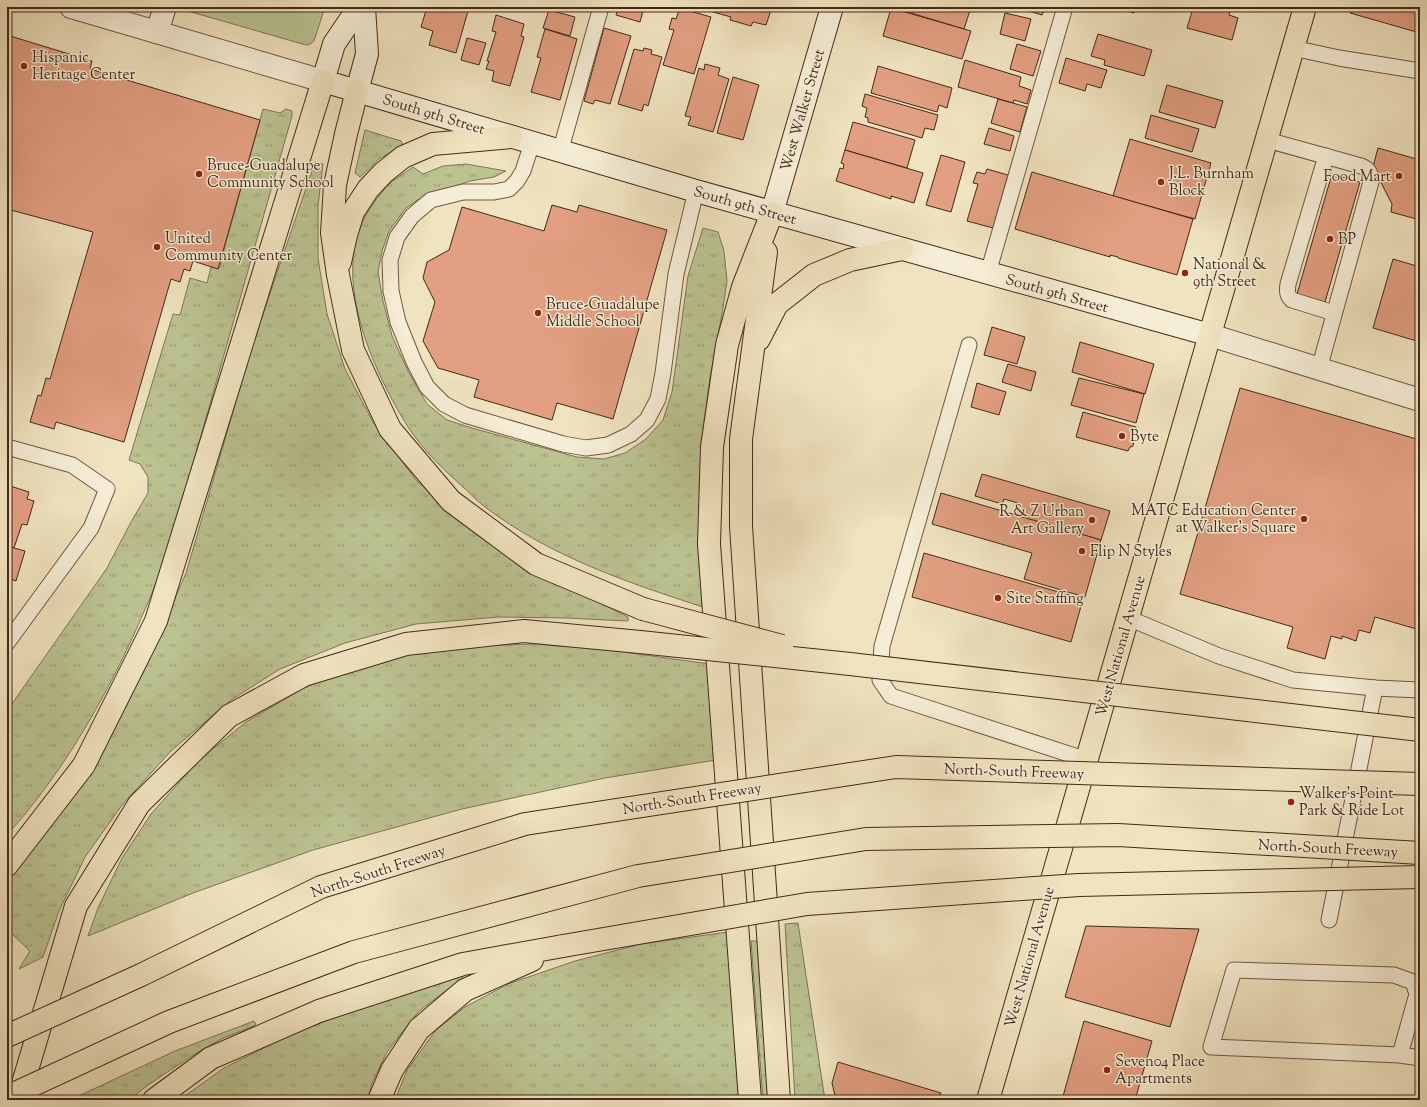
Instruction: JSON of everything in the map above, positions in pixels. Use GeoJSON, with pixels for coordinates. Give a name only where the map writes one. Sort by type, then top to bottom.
{"type":"FeatureCollection","features":[{"type":"Feature","properties":{"kind":"main road","name":"West National Avenue"},"geometry":{"type":"LineString","coordinates":[[988,1100],[1305,7]]}},
{"type":"Feature","properties":{"kind":"main road"},"geometry":{"type":"LineString","coordinates":[[7,865],[84,764],[156,621],[323,81]]}},
{"type":"Feature","properties":{"kind":"main road"},"geometry":{"type":"LineString","coordinates":[[357,91],[335,185],[332,233],[338,274],[353,350],[390,429],[451,501],[536,564],[643,609],[850,664]]}},
{"type":"Feature","properties":{"kind":"main road"},"geometry":{"type":"LineString","coordinates":[[338,274],[346,234],[353,212],[368,189],[383,173],[403,157],[433,144],[511,137]]}},
{"type":"Feature","properties":{"kind":"main road"},"geometry":{"type":"LineString","coordinates":[[772,213],[741,439],[741,526],[779,1100]]}},
{"type":"Feature","properties":{"kind":"main road"},"geometry":{"type":"LineString","coordinates":[[750,1100],[709,544],[712,446],[727,345],[743,287],[772,213]]}},
{"type":"Feature","properties":{"kind":"main road"},"geometry":{"type":"LineString","coordinates":[[752,352],[777,304],[814,275],[850,260],[902,249]]}},
{"type":"Feature","properties":{"kind":"main road"},"geometry":{"type":"LineString","coordinates":[[18,1100],[76,906],[139,804],[229,716],[304,675],[406,644],[524,631],[850,664],[1420,730]]}},
{"type":"Feature","properties":{"kind":"main road","name":"North-South Freeway"},"geometry":{"type":"LineString","coordinates":[[7,1036],[141,975],[321,888],[525,824],[896,767],[1420,784]]}},
{"type":"Feature","properties":{"kind":"main road","name":"North-South Freeway"},"geometry":{"type":"LineString","coordinates":[[7,1097],[169,1022],[354,952],[638,876],[866,839],[1118,835],[1420,853]]}},
{"type":"Feature","properties":{"kind":"main road"},"geometry":{"type":"LineString","coordinates":[[154,1100],[211,1058],[319,1011],[463,964],[563,946],[807,904],[1079,885],[1420,877]]}},
{"type":"Feature","properties":{"kind":"main road"},"geometry":{"type":"LineString","coordinates":[[379,1100],[392,1070],[419,1029],[465,990],[563,946]]}},
{"type":"Feature","properties":{"kind":"street","name":"South 9th Street"},"geometry":{"type":"LineString","coordinates":[[71,7],[560,152],[772,213],[1210,335],[1420,400]]}},
{"type":"Feature","properties":{"kind":"street"},"geometry":{"type":"LineString","coordinates":[[157,32],[165,7]]}},
{"type":"Feature","properties":{"kind":"street"},"geometry":{"type":"LineString","coordinates":[[323,81],[334,44],[359,7]]}},
{"type":"Feature","properties":{"kind":"street"},"geometry":{"type":"LineString","coordinates":[[357,91],[367,54],[364,7]]}},
{"type":"Feature","properties":{"kind":"street","name":"West Walker Street"},"geometry":{"type":"LineString","coordinates":[[772,213],[832,7]]}},
{"type":"Feature","properties":{"kind":"lane"},"geometry":{"type":"LineString","coordinates":[[560,152],[601,7]]}},
{"type":"Feature","properties":{"kind":"lane"},"geometry":{"type":"LineString","coordinates":[[988,273],[1065,7]]}},
{"type":"Feature","properties":{"kind":"lane"},"geometry":{"type":"LineString","coordinates":[[1293,48],[1339,58],[1420,70]]}},
{"type":"Feature","properties":{"kind":"lane"},"geometry":{"type":"LineString","coordinates":[[1267,140],[1366,168],[1371,176],[1371,182],[1319,369]]}},
{"type":"Feature","properties":{"kind":"lane"},"geometry":{"type":"LineString","coordinates":[[532,143],[523,171],[509,190],[494,192],[463,192],[431,200],[412,216],[397,237],[390,260],[390,291],[398,322],[414,362],[427,387],[444,404],[465,415],[563,444],[586,448],[608,445],[632,434],[646,420],[658,399],[676,274],[696,191]]}},
{"type":"Feature","properties":{"kind":"lane"},"geometry":{"type":"LineString","coordinates":[[1326,156],[1287,291],[1288,297],[1292,300],[1334,313]]}},
{"type":"Feature","properties":{"kind":"lane"},"geometry":{"type":"LineString","coordinates":[[969,345],[882,646],[880,680],[891,696],[1087,760]]}},
{"type":"Feature","properties":{"kind":"lane"},"geometry":{"type":"LineString","coordinates":[[7,447],[72,465],[107,488],[91,528],[7,643]]}},
{"type":"Feature","properties":{"kind":"lane"},"geometry":{"type":"LineString","coordinates":[[1128,618],[1219,656],[1293,680],[1376,688],[1420,690]]}},
{"type":"Feature","properties":{"kind":"lane"},"geometry":{"type":"LineString","coordinates":[[1329,920],[1376,688]]}},
{"type":"Feature","properties":{"kind":"lane"},"geometry":{"type":"LineString","coordinates":[[1400,1055],[1418,994],[1413,982],[1394,975],[1234,970],[1211,1047],[1400,1055],[1420,1058]]}},
{"type":"Feature","properties":{"kind":"green space"},"geometry":{"type":"Polygon","coordinates":[[[174,7],[325,7],[314,41],[306,45],[174,7]]]}},
{"type":"Feature","properties":{"kind":"green space"},"geometry":{"type":"Polygon","coordinates":[[[263,109],[280,113],[286,109],[292,111],[292,116],[175,527],[160,573],[125,654],[91,718],[52,779],[7,835],[7,711],[107,568],[148,493],[148,477],[140,464],[129,460],[173,314],[180,315],[190,278],[207,283],[211,267],[219,268],[263,109]]]}},
{"type":"Feature","properties":{"kind":"green space"},"geometry":{"type":"Polygon","coordinates":[[[365,130],[401,141],[403,145],[379,159],[360,177],[355,173],[365,130]]]}},
{"type":"Feature","properties":{"kind":"green space"},"geometry":{"type":"Polygon","coordinates":[[[315,162],[323,164],[318,206],[318,258],[327,314],[345,369],[374,424],[416,480],[463,522],[578,592],[628,617],[628,621],[498,617],[416,624],[345,643],[280,669],[231,700],[171,751],[122,805],[85,857],[59,911],[43,957],[19,969],[30,951],[7,929],[7,874],[100,751],[143,673],[186,573],[254,340],[315,162]]]}},
{"type":"Feature","properties":{"kind":"green space"},"geometry":{"type":"Polygon","coordinates":[[[466,164],[506,171],[494,177],[470,181],[419,199],[406,208],[389,231],[382,251],[378,272],[383,301],[392,336],[408,371],[427,404],[447,420],[577,457],[604,459],[625,453],[646,439],[663,420],[672,392],[688,276],[703,228],[718,232],[724,251],[727,281],[710,377],[701,443],[700,490],[706,608],[648,589],[591,567],[510,525],[482,505],[434,459],[420,444],[395,404],[381,378],[369,350],[360,321],[354,292],[353,263],[357,235],[369,210],[382,192],[393,181],[413,167],[423,174],[443,166],[466,164]]]}},
{"type":"Feature","properties":{"kind":"green space"},"geometry":{"type":"Polygon","coordinates":[[[535,644],[602,649],[710,664],[716,760],[605,778],[462,809],[313,850],[193,893],[88,936],[98,908],[122,858],[151,814],[199,760],[246,722],[302,689],[357,665],[415,653],[469,646],[535,644]]]}},
{"type":"Feature","properties":{"kind":"green space"},"geometry":{"type":"Polygon","coordinates":[[[798,923],[825,1100],[795,1100],[785,924],[798,923]]]}},
{"type":"Feature","properties":{"kind":"green space"},"geometry":{"type":"Polygon","coordinates":[[[728,932],[739,1100],[395,1100],[407,1070],[436,1030],[465,1007],[508,984],[575,961],[641,944],[728,932]]]}},
{"type":"Feature","properties":{"kind":"green space"},"geometry":{"type":"Polygon","coordinates":[[[751,941],[761,941],[771,1100],[763,1100],[751,941]]]}},
{"type":"Feature","properties":{"kind":"green space"},"geometry":{"type":"Polygon","coordinates":[[[462,975],[464,982],[443,993],[419,1011],[387,1052],[372,1083],[368,1100],[179,1100],[224,1068],[294,1033],[357,1009],[462,975]]]}},
{"type":"Feature","properties":{"kind":"green space"},"geometry":{"type":"Polygon","coordinates":[[[254,1021],[256,1025],[221,1039],[190,1057],[148,1085],[129,1100],[70,1100],[175,1051],[254,1021]]]}},
{"type":"Feature","properties":{"kind":"building"},"geometry":{"type":"Polygon","coordinates":[[[427,7],[455,7],[468,11],[456,53],[429,45],[433,31],[421,27],[427,7]]]}},
{"type":"Feature","properties":{"kind":"building"},"geometry":{"type":"Polygon","coordinates":[[[618,7],[644,7],[640,22],[616,15],[618,7]]]}},
{"type":"Feature","properties":{"kind":"building"},"geometry":{"type":"Polygon","coordinates":[[[714,7],[772,7],[766,25],[753,22],[751,26],[730,20],[731,17],[713,12],[714,7]]]}},
{"type":"Feature","properties":{"kind":"building"},"geometry":{"type":"Polygon","coordinates":[[[891,7],[971,7],[964,29],[891,7]]]}},
{"type":"Feature","properties":{"kind":"building"},"geometry":{"type":"Polygon","coordinates":[[[1015,7],[1053,7],[1053,10],[1045,8],[1042,15],[1015,7]]]}},
{"type":"Feature","properties":{"kind":"building"},"geometry":{"type":"Polygon","coordinates":[[[1122,7],[1135,7],[1134,13],[1121,9],[1122,7]]]}},
{"type":"Feature","properties":{"kind":"building"},"geometry":{"type":"Polygon","coordinates":[[[1202,7],[1217,7],[1230,11],[1229,15],[1238,18],[1232,40],[1187,28],[1193,8],[1201,11],[1202,7]]]}},
{"type":"Feature","properties":{"kind":"building"},"geometry":{"type":"Polygon","coordinates":[[[1231,7],[1251,7],[1249,12],[1231,7]]]}},
{"type":"Feature","properties":{"kind":"building"},"geometry":{"type":"Polygon","coordinates":[[[1352,7],[1420,7],[1420,33],[1350,13],[1352,7]]]}},
{"type":"Feature","properties":{"kind":"building"},"geometry":{"type":"Polygon","coordinates":[[[680,8],[711,17],[694,74],[663,65],[674,30],[669,29],[672,18],[676,19],[680,8]]]}},
{"type":"Feature","properties":{"kind":"building"},"geometry":{"type":"Polygon","coordinates":[[[891,8],[971,31],[962,59],[883,36],[891,8]]]}},
{"type":"Feature","properties":{"kind":"building"},"geometry":{"type":"Polygon","coordinates":[[[549,10],[575,17],[570,36],[543,28],[549,10]]]}},
{"type":"Feature","properties":{"kind":"building"},"geometry":{"type":"Polygon","coordinates":[[[1005,13],[1031,19],[1025,41],[1000,34],[1005,13]]]}},
{"type":"Feature","properties":{"kind":"building"},"geometry":{"type":"Polygon","coordinates":[[[496,15],[524,24],[521,36],[524,37],[510,86],[492,81],[494,71],[486,69],[496,32],[492,31],[496,15]]]}},
{"type":"Feature","properties":{"kind":"building"},"geometry":{"type":"Polygon","coordinates":[[[604,28],[631,36],[610,104],[595,100],[593,104],[584,101],[604,28]]]}},
{"type":"Feature","properties":{"kind":"building"},"geometry":{"type":"Polygon","coordinates":[[[545,29],[577,39],[560,100],[531,92],[541,58],[537,57],[545,29]]]}},
{"type":"Feature","properties":{"kind":"building"},"geometry":{"type":"Polygon","coordinates":[[[1098,34],[1152,50],[1144,76],[1104,65],[1105,60],[1091,56],[1098,34]]]}},
{"type":"Feature","properties":{"kind":"building","name":"United Community Center"},"geometry":{"type":"Polygon","coordinates":[[[7,35],[92,61],[90,69],[260,120],[218,269],[193,261],[190,271],[184,269],[180,282],[171,279],[124,442],[56,422],[54,429],[30,422],[38,395],[41,396],[46,378],[50,379],[93,232],[7,209],[7,35]]]}},
{"type":"Feature","properties":{"kind":"building"},"geometry":{"type":"Polygon","coordinates":[[[467,38],[486,43],[479,65],[461,60],[467,38]]]}},
{"type":"Feature","properties":{"kind":"building"},"geometry":{"type":"Polygon","coordinates":[[[1017,44],[1041,51],[1033,76],[1010,69],[1017,44]]]}},
{"type":"Feature","properties":{"kind":"building"},"geometry":{"type":"Polygon","coordinates":[[[644,48],[652,50],[651,54],[662,57],[648,106],[644,104],[642,111],[618,104],[634,49],[643,51],[644,48]]]}},
{"type":"Feature","properties":{"kind":"building"},"geometry":{"type":"Polygon","coordinates":[[[1066,58],[1107,70],[1101,88],[1087,84],[1085,91],[1059,83],[1066,58]]]}},
{"type":"Feature","properties":{"kind":"building"},"geometry":{"type":"Polygon","coordinates":[[[965,60],[1021,77],[1019,86],[1031,90],[1027,104],[1014,100],[1013,103],[958,87],[965,60]]]}},
{"type":"Feature","properties":{"kind":"building"},"geometry":{"type":"Polygon","coordinates":[[[705,64],[720,68],[718,75],[729,79],[713,132],[688,125],[691,117],[685,116],[699,68],[704,70],[705,64]]]}},
{"type":"Feature","properties":{"kind":"building"},"geometry":{"type":"Polygon","coordinates":[[[878,66],[952,88],[947,108],[939,105],[937,112],[871,93],[878,66]]]}},
{"type":"Feature","properties":{"kind":"building"},"geometry":{"type":"Polygon","coordinates":[[[733,77],[759,85],[743,140],[717,133],[733,77]]]}},
{"type":"Feature","properties":{"kind":"building"},"geometry":{"type":"Polygon","coordinates":[[[1167,85],[1223,101],[1215,128],[1159,112],[1167,85]]]}},
{"type":"Feature","properties":{"kind":"building"},"geometry":{"type":"Polygon","coordinates":[[[865,94],[938,115],[934,130],[925,128],[922,138],[868,122],[868,118],[865,117],[867,108],[862,106],[865,94]]]}},
{"type":"Feature","properties":{"kind":"building"},"geometry":{"type":"Polygon","coordinates":[[[998,99],[1027,107],[1020,132],[991,123],[998,99]]]}},
{"type":"Feature","properties":{"kind":"building"},"geometry":{"type":"Polygon","coordinates":[[[1151,115],[1199,129],[1192,152],[1145,138],[1151,115]]]}},
{"type":"Feature","properties":{"kind":"building"},"geometry":{"type":"Polygon","coordinates":[[[853,122],[915,140],[907,168],[845,150],[853,122]]]}},
{"type":"Feature","properties":{"kind":"building"},"geometry":{"type":"Polygon","coordinates":[[[989,128],[1014,136],[1010,151],[984,144],[989,128]]]}},
{"type":"Feature","properties":{"kind":"building","name":"J.L. Burnham Block"},"geometry":{"type":"Polygon","coordinates":[[[1130,139],[1211,163],[1195,219],[1113,196],[1130,139]]]}},
{"type":"Feature","properties":{"kind":"building","name":"Food Mart"},"geometry":{"type":"Polygon","coordinates":[[[1378,148],[1420,160],[1420,220],[1391,212],[1392,204],[1373,167],[1378,148]]]}},
{"type":"Feature","properties":{"kind":"building"},"geometry":{"type":"Polygon","coordinates":[[[845,150],[923,173],[914,203],[891,196],[891,199],[836,181],[840,168],[843,169],[844,164],[841,163],[845,150]]]}},
{"type":"Feature","properties":{"kind":"building"},"geometry":{"type":"Polygon","coordinates":[[[941,155],[965,162],[951,212],[926,205],[941,155]]]}},
{"type":"Feature","properties":{"kind":"building"},"geometry":{"type":"Polygon","coordinates":[[[987,169],[1008,175],[993,228],[967,221],[978,184],[973,183],[977,172],[985,174],[987,169]]]}},
{"type":"Feature","properties":{"kind":"building"},"geometry":{"type":"Polygon","coordinates":[[[1032,172],[1193,219],[1177,275],[1015,229],[1032,172]]]}},
{"type":"Feature","properties":{"kind":"building"},"geometry":{"type":"Polygon","coordinates":[[[1332,174],[1360,182],[1325,302],[1297,294],[1332,174]]]}},
{"type":"Feature","properties":{"kind":"building"},"geometry":{"type":"Polygon","coordinates":[[[552,205],[577,212],[579,205],[667,230],[613,419],[557,403],[552,420],[474,397],[479,380],[438,368],[423,341],[435,302],[423,278],[427,262],[449,250],[462,207],[544,231],[552,205]]]}},
{"type":"Feature","properties":{"kind":"building"},"geometry":{"type":"Polygon","coordinates":[[[1393,259],[1420,267],[1420,342],[1373,328],[1393,259]]]}},
{"type":"Feature","properties":{"kind":"building"},"geometry":{"type":"Polygon","coordinates":[[[992,327],[1025,337],[1017,364],[984,355],[992,327]]]}},
{"type":"Feature","properties":{"kind":"building"},"geometry":{"type":"Polygon","coordinates":[[[1080,342],[1154,364],[1145,394],[1072,372],[1080,342]]]}},
{"type":"Feature","properties":{"kind":"building"},"geometry":{"type":"Polygon","coordinates":[[[1008,364],[1036,372],[1031,391],[1002,382],[1008,364]]]}},
{"type":"Feature","properties":{"kind":"building"},"geometry":{"type":"Polygon","coordinates":[[[1079,378],[1144,394],[1136,423],[1071,405],[1079,378]]]}},
{"type":"Feature","properties":{"kind":"building"},"geometry":{"type":"Polygon","coordinates":[[[977,383],[1006,392],[999,415],[971,407],[977,383]]]}},
{"type":"Feature","properties":{"kind":"building","name":"MATC Education Center at Walker's Square"},"geometry":{"type":"Polygon","coordinates":[[[1240,388],[1420,440],[1420,630],[1375,617],[1370,633],[1359,630],[1356,641],[1342,636],[1342,639],[1331,636],[1325,659],[1287,648],[1293,627],[1180,594],[1240,388]]]}},
{"type":"Feature","properties":{"kind":"building"},"geometry":{"type":"Polygon","coordinates":[[[1083,412],[1136,427],[1132,437],[1134,440],[1133,446],[1130,447],[1128,451],[1076,437],[1083,412]]]}},
{"type":"Feature","properties":{"kind":"building"},"geometry":{"type":"Polygon","coordinates":[[[982,474],[1110,511],[1101,540],[1014,515],[1018,503],[1004,499],[1002,504],[975,496],[982,474]]]}},
{"type":"Feature","properties":{"kind":"building"},"geometry":{"type":"Polygon","coordinates":[[[7,485],[29,492],[27,499],[34,501],[27,525],[22,524],[14,548],[7,546],[7,485]]]}},
{"type":"Feature","properties":{"kind":"building"},"geometry":{"type":"Polygon","coordinates":[[[941,493],[1101,540],[1085,597],[1024,579],[1032,553],[932,524],[941,493]]]}},
{"type":"Feature","properties":{"kind":"building"},"geometry":{"type":"Polygon","coordinates":[[[7,546],[25,551],[16,581],[7,578],[7,546]]]}},
{"type":"Feature","properties":{"kind":"building","name":"Site Staffing"},"geometry":{"type":"Polygon","coordinates":[[[924,553],[1083,599],[1071,642],[912,597],[924,553]]]}},
{"type":"Feature","properties":{"kind":"building"},"geometry":{"type":"Polygon","coordinates":[[[1086,926],[1199,929],[1170,1027],[1065,997],[1086,926]]]}},
{"type":"Feature","properties":{"kind":"building","name":"Seven04 Place Apartments"},"geometry":{"type":"Polygon","coordinates":[[[1084,1021],[1152,1041],[1135,1100],[1062,1100],[1084,1021]]]}},
{"type":"Feature","properties":{"kind":"building"},"geometry":{"type":"Polygon","coordinates":[[[838,1062],[941,1093],[939,1100],[836,1100],[832,1083],[838,1062]]]}},
{"type":"Feature","properties":{"kind":"place","name":"Hispanic Heritage Center"},"geometry":{"type":"Point","coordinates":[24,66]}},
{"type":"Feature","properties":{"kind":"place","name":"Bruce-Guadalupe Community School"},"geometry":{"type":"Point","coordinates":[199,174]}},
{"type":"Feature","properties":{"kind":"place","name":"Food Mart"},"geometry":{"type":"Point","coordinates":[1399,176]}},
{"type":"Feature","properties":{"kind":"place","name":"J.L. Burnham Block"},"geometry":{"type":"Point","coordinates":[1161,182]}},
{"type":"Feature","properties":{"kind":"place","name":"BP"},"geometry":{"type":"Point","coordinates":[1330,239]}},
{"type":"Feature","properties":{"kind":"place","name":"United Community Center"},"geometry":{"type":"Point","coordinates":[157,247]}},
{"type":"Feature","properties":{"kind":"place","name":"National & 9th Street"},"geometry":{"type":"Point","coordinates":[1185,273]}},
{"type":"Feature","properties":{"kind":"place","name":"Bruce-Guadalupe Middle School"},"geometry":{"type":"Point","coordinates":[538,313]}},
{"type":"Feature","properties":{"kind":"place","name":"Byte"},"geometry":{"type":"Point","coordinates":[1122,436]}},
{"type":"Feature","properties":{"kind":"place","name":"MATC Education Center at Walker's Square"},"geometry":{"type":"Point","coordinates":[1304,519]}},
{"type":"Feature","properties":{"kind":"place","name":"R & Z Urban Art Gallery"},"geometry":{"type":"Point","coordinates":[1092,520]}},
{"type":"Feature","properties":{"kind":"place","name":"Flip N Styles"},"geometry":{"type":"Point","coordinates":[1082,551]}},
{"type":"Feature","properties":{"kind":"place","name":"Site Staffing"},"geometry":{"type":"Point","coordinates":[998,598]}},
{"type":"Feature","properties":{"kind":"place","name":"Walker's Point Park & Ride Lot"},"geometry":{"type":"Point","coordinates":[1291,802]}},
{"type":"Feature","properties":{"kind":"place","name":"Seven04 Place Apartments"},"geometry":{"type":"Point","coordinates":[1107,1070]}}]}
